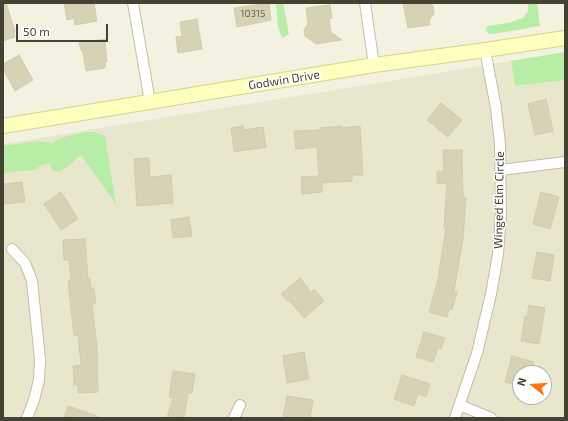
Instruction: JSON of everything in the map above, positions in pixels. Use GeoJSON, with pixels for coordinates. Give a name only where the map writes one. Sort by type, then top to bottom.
{"type":"FeatureCollection","features":[{"type":"Feature","properties":{"kind":"street"},"geometry":{"type":"LineString","coordinates":[[133,3],[150,102]]}},
{"type":"Feature","properties":{"kind":"street"},"geometry":{"type":"LineString","coordinates":[[365,3],[374,65]]}},
{"type":"Feature","properties":{"kind":"street","name":"Godwin Drive"},"geometry":{"type":"LineString","coordinates":[[3,126],[374,65],[565,38]]}},
{"type":"Feature","properties":{"kind":"street","name":"Winged Elm Circle"},"geometry":{"type":"LineString","coordinates":[[455,418],[477,353],[491,294],[498,254],[501,214],[501,170],[496,108],[485,50]]}},
{"type":"Feature","properties":{"kind":"street"},"geometry":{"type":"LineString","coordinates":[[501,170],[565,162]]}},
{"type":"Feature","properties":{"kind":"street"},"geometry":{"type":"LineString","coordinates":[[12,250],[25,263],[32,281],[40,359],[39,380],[34,400],[27,418]]}},
{"type":"Feature","properties":{"kind":"street"},"geometry":{"type":"LineString","coordinates":[[234,418],[240,405]]}},
{"type":"Feature","properties":{"kind":"street"},"geometry":{"type":"LineString","coordinates":[[460,405],[491,418]]}},
{"type":"Feature","properties":{"kind":"shaded area"},"geometry":{"type":"Polygon","coordinates":[[[511,61],[515,86],[565,80],[565,418],[3,418],[3,144],[511,61]]]}},
{"type":"Feature","properties":{"kind":"green space"},"geometry":{"type":"Polygon","coordinates":[[[276,3],[283,3],[289,34],[282,38],[278,27],[276,3]]]}},
{"type":"Feature","properties":{"kind":"green space"},"geometry":{"type":"Polygon","coordinates":[[[528,3],[537,3],[540,26],[493,34],[489,34],[486,31],[487,26],[508,23],[523,18],[528,11],[528,3]]]}},
{"type":"Feature","properties":{"kind":"green space"},"geometry":{"type":"Polygon","coordinates":[[[565,52],[565,80],[515,86],[511,61],[565,52]]]}},
{"type":"Feature","properties":{"kind":"green space"},"geometry":{"type":"Polygon","coordinates":[[[85,132],[94,132],[105,136],[116,204],[81,155],[59,172],[53,170],[49,164],[42,165],[34,170],[3,173],[3,146],[38,141],[53,143],[60,138],[85,132]]]}},
{"type":"Feature","properties":{"kind":"building"},"geometry":{"type":"Polygon","coordinates":[[[3,3],[6,3],[15,31],[15,37],[3,41],[3,3]]]}},
{"type":"Feature","properties":{"kind":"building"},"geometry":{"type":"Polygon","coordinates":[[[64,3],[94,3],[97,21],[75,25],[74,18],[67,20],[64,3]]]}},
{"type":"Feature","properties":{"kind":"building"},"geometry":{"type":"Polygon","coordinates":[[[269,3],[271,20],[237,27],[234,8],[269,3]]]}},
{"type":"Feature","properties":{"kind":"building"},"geometry":{"type":"Polygon","coordinates":[[[403,3],[430,3],[433,6],[434,14],[429,20],[430,25],[408,28],[403,3]]]}},
{"type":"Feature","properties":{"kind":"building"},"geometry":{"type":"Polygon","coordinates":[[[330,5],[332,18],[329,19],[331,32],[342,40],[316,44],[305,36],[304,30],[308,24],[306,8],[330,5]]]}},
{"type":"Feature","properties":{"kind":"building"},"geometry":{"type":"Polygon","coordinates":[[[197,19],[202,49],[178,53],[176,37],[182,36],[180,22],[197,19]]]}},
{"type":"Feature","properties":{"kind":"building"},"geometry":{"type":"Polygon","coordinates":[[[105,39],[107,62],[105,62],[105,68],[86,71],[83,52],[79,43],[105,39]]]}},
{"type":"Feature","properties":{"kind":"building"},"geometry":{"type":"Polygon","coordinates":[[[19,55],[33,80],[15,91],[3,69],[3,64],[19,55]]]}},
{"type":"Feature","properties":{"kind":"building"},"geometry":{"type":"Polygon","coordinates":[[[546,99],[553,131],[535,135],[528,104],[546,99]]]}},
{"type":"Feature","properties":{"kind":"building"},"geometry":{"type":"Polygon","coordinates":[[[441,103],[462,120],[448,137],[427,120],[441,103]]]}},
{"type":"Feature","properties":{"kind":"building"},"geometry":{"type":"Polygon","coordinates":[[[243,126],[244,130],[263,127],[266,147],[234,152],[231,128],[243,126]]]}},
{"type":"Feature","properties":{"kind":"building"},"geometry":{"type":"Polygon","coordinates":[[[341,126],[341,128],[360,126],[363,175],[352,175],[352,181],[322,183],[322,192],[302,194],[301,177],[319,176],[317,147],[296,149],[294,131],[320,130],[320,128],[341,126]]]}},
{"type":"Feature","properties":{"kind":"building"},"geometry":{"type":"Polygon","coordinates":[[[443,150],[462,150],[463,198],[466,198],[463,239],[454,291],[457,292],[452,310],[449,309],[447,317],[429,312],[438,279],[446,228],[444,228],[447,183],[437,184],[437,171],[444,171],[443,150]]]}},
{"type":"Feature","properties":{"kind":"building"},"geometry":{"type":"Polygon","coordinates":[[[149,158],[150,177],[171,175],[173,203],[137,206],[134,159],[149,158]]]}},
{"type":"Feature","properties":{"kind":"building"},"geometry":{"type":"Polygon","coordinates":[[[22,182],[25,202],[3,204],[3,184],[22,182]]]}},
{"type":"Feature","properties":{"kind":"building"},"geometry":{"type":"Polygon","coordinates":[[[61,192],[78,219],[61,230],[44,204],[61,192]]]}},
{"type":"Feature","properties":{"kind":"building"},"geometry":{"type":"Polygon","coordinates":[[[541,192],[559,197],[550,229],[533,224],[541,192]]]}},
{"type":"Feature","properties":{"kind":"building"},"geometry":{"type":"Polygon","coordinates":[[[189,217],[192,236],[173,238],[171,220],[189,217]]]}},
{"type":"Feature","properties":{"kind":"building"},"geometry":{"type":"Polygon","coordinates":[[[85,239],[88,279],[90,279],[91,288],[94,288],[96,303],[92,303],[97,347],[98,392],[78,393],[78,385],[74,385],[73,366],[81,365],[78,335],[74,336],[68,281],[71,281],[69,260],[64,260],[63,240],[85,239]]]}},
{"type":"Feature","properties":{"kind":"building"},"geometry":{"type":"Polygon","coordinates":[[[537,252],[554,255],[550,281],[532,278],[537,252]]]}},
{"type":"Feature","properties":{"kind":"building"},"geometry":{"type":"Polygon","coordinates":[[[300,278],[311,292],[314,289],[324,301],[304,318],[289,300],[288,302],[281,294],[300,278]]]}},
{"type":"Feature","properties":{"kind":"building"},"geometry":{"type":"Polygon","coordinates":[[[529,305],[545,308],[539,344],[521,341],[525,316],[527,317],[529,305]]]}},
{"type":"Feature","properties":{"kind":"building"},"geometry":{"type":"Polygon","coordinates":[[[424,332],[445,338],[441,349],[438,348],[433,362],[416,357],[424,332]]]}},
{"type":"Feature","properties":{"kind":"building"},"geometry":{"type":"Polygon","coordinates":[[[304,352],[309,379],[287,383],[283,356],[304,352]]]}},
{"type":"Feature","properties":{"kind":"building"},"geometry":{"type":"Polygon","coordinates":[[[512,356],[534,362],[533,365],[512,365],[512,384],[505,382],[512,356]]]}},
{"type":"Feature","properties":{"kind":"building"},"geometry":{"type":"Polygon","coordinates":[[[173,371],[195,374],[192,393],[188,393],[184,418],[167,418],[173,398],[169,397],[173,371]]]}},
{"type":"Feature","properties":{"kind":"building"},"geometry":{"type":"Polygon","coordinates":[[[402,375],[430,384],[426,397],[418,394],[414,406],[394,399],[402,375]]]}},
{"type":"Feature","properties":{"kind":"building"},"geometry":{"type":"Polygon","coordinates":[[[287,396],[313,400],[310,418],[283,418],[287,396]]]}},
{"type":"Feature","properties":{"kind":"building"},"geometry":{"type":"Polygon","coordinates":[[[68,406],[97,416],[97,418],[64,418],[68,406]]]}}]}
